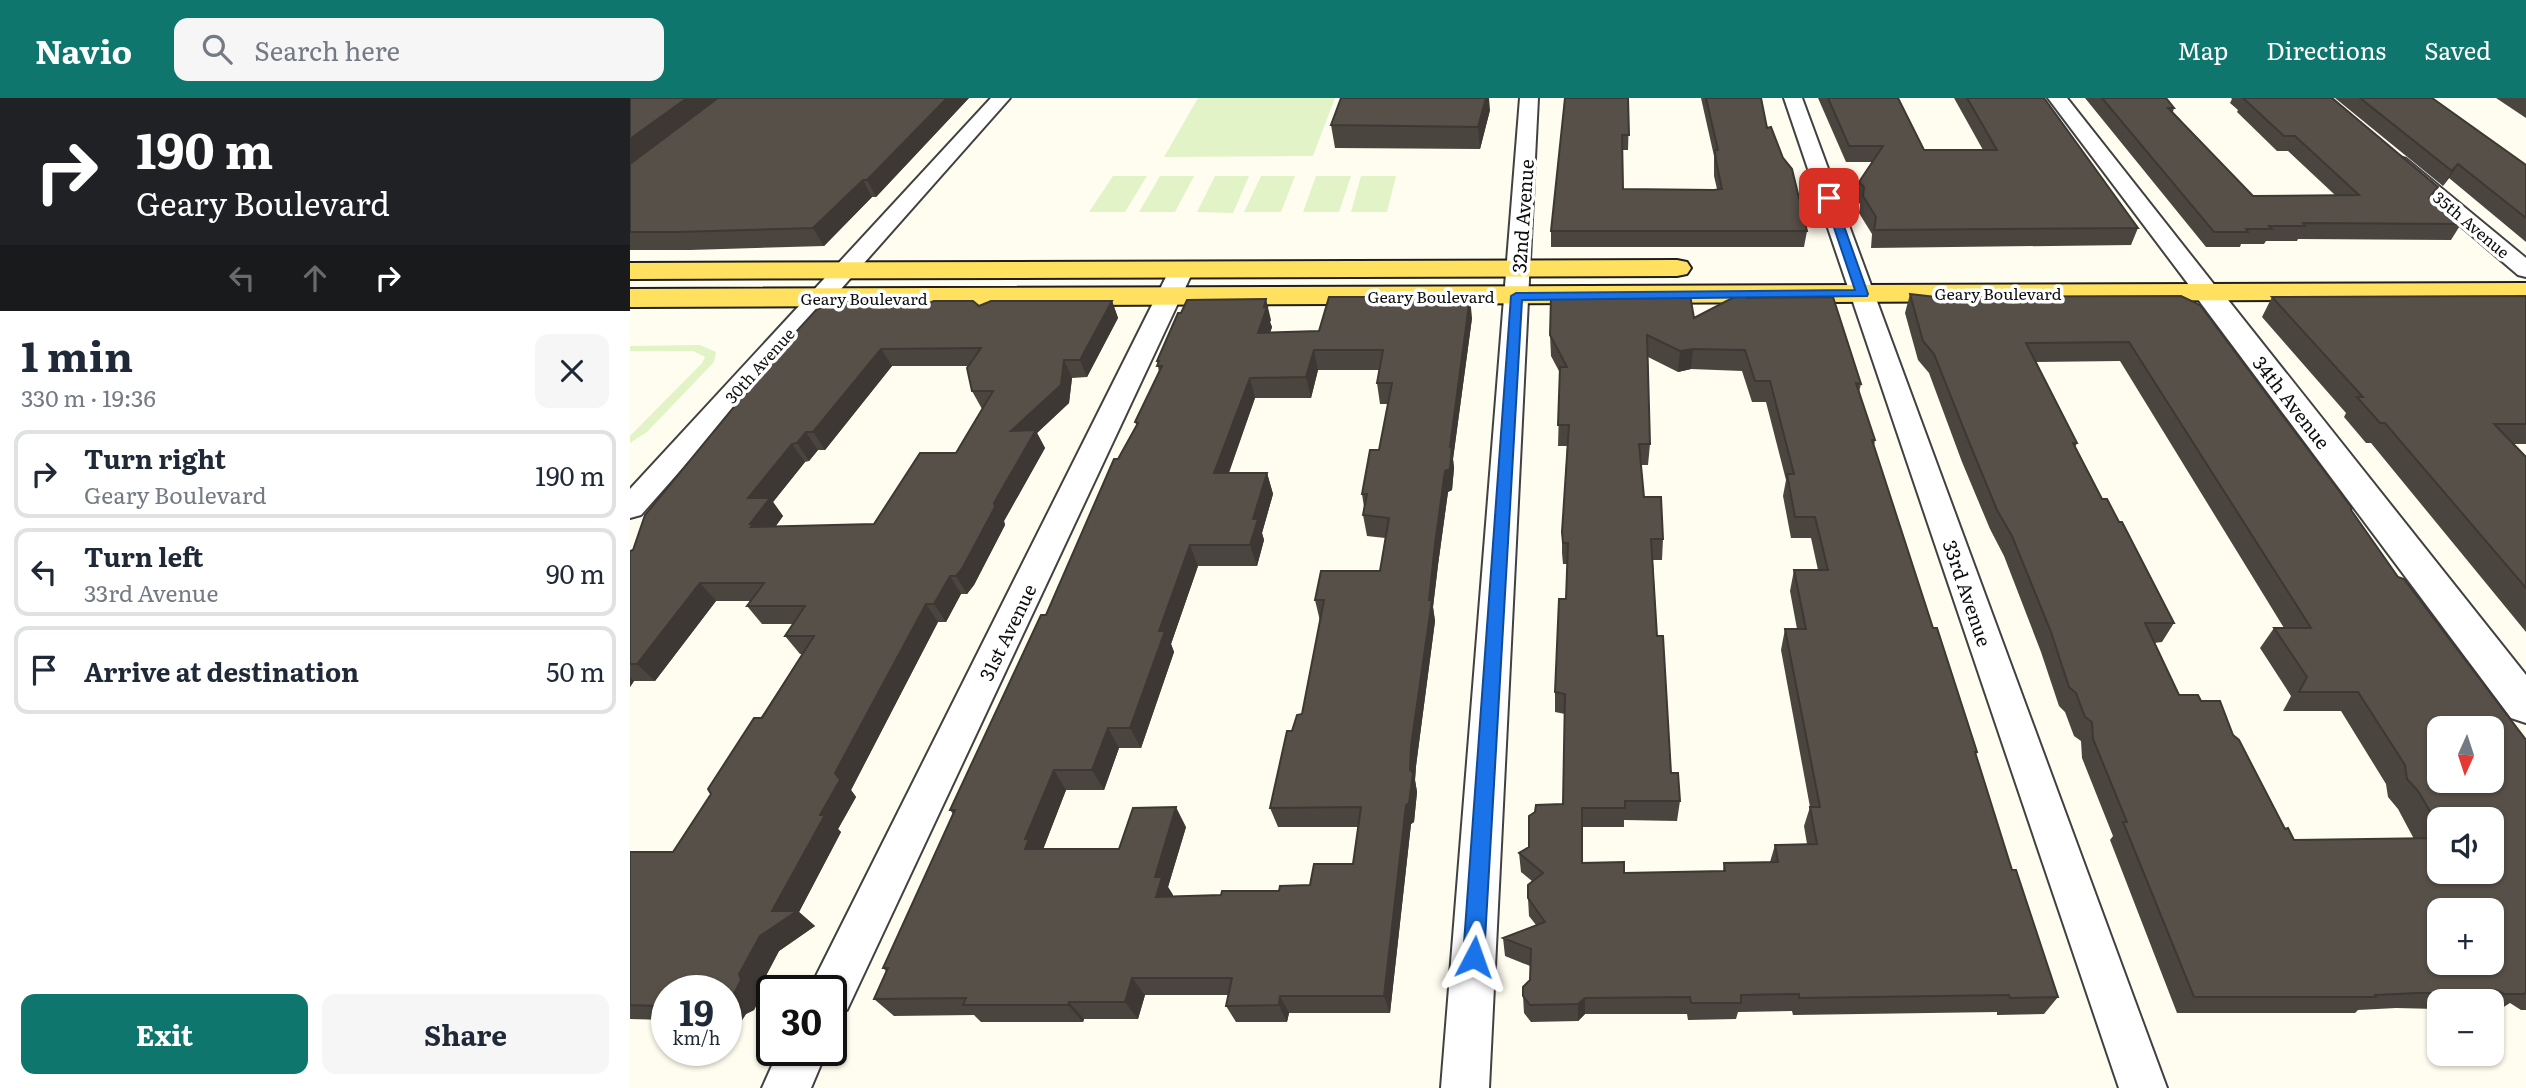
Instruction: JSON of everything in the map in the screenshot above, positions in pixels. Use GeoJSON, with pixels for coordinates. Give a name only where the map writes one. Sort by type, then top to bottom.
{"type":"FeatureCollection","features":[{"type":"Feature","properties":{"kind":"main road","name":"Geary Boulevard"},"geometry":{"type":"LineString","coordinates":[[630,271],[845,270],[1176,283]]}},
{"type":"Feature","properties":{"kind":"main road","name":"Geary Boulevard"},"geometry":{"type":"LineString","coordinates":[[630,298],[820,298],[1176,283],[2198,281],[2525,274]]}},
{"type":"Feature","properties":{"kind":"street","name":"30th Avenue"},"geometry":{"type":"LineString","coordinates":[[630,508],[1001,98]]}},
{"type":"Feature","properties":{"kind":"street","name":"32nd Avenue"},"geometry":{"type":"LineString","coordinates":[[1465,1088],[1529,98]]}},
{"type":"Feature","properties":{"kind":"street","name":"33rd Avenue"},"geometry":{"type":"LineString","coordinates":[[1793,98],[2143,1088]]}},
{"type":"Feature","properties":{"kind":"street","name":"34th Avenue"},"geometry":{"type":"LineString","coordinates":[[2057,98],[2526,706]]}},
{"type":"Feature","properties":{"kind":"street","name":"35th Avenue"},"geometry":{"type":"LineString","coordinates":[[2383,149],[2525,274]]}},
{"type":"Feature","properties":{"kind":"street","name":"31st Avenue"},"geometry":{"type":"LineString","coordinates":[[840,975],[1176,283]]}},
{"type":"Feature","properties":{"kind":"street"},"geometry":{"type":"LineString","coordinates":[[786,1088],[796,1066]]}},
{"type":"Feature","properties":{"kind":"green space"},"geometry":{"type":"Polygon","coordinates":[[[1198,98],[1335,98],[1313,156],[1164,157],[1198,98]]]}},
{"type":"Feature","properties":{"kind":"green space"},"geometry":{"type":"Polygon","coordinates":[[[1113,176],[1147,176],[1125,212],[1089,212],[1113,176]]]}},
{"type":"Feature","properties":{"kind":"green space"},"geometry":{"type":"Polygon","coordinates":[[[1160,176],[1194,176],[1175,212],[1139,212],[1160,176]]]}},
{"type":"Feature","properties":{"kind":"green space"},"geometry":{"type":"Polygon","coordinates":[[[1215,176],[1249,176],[1233,213],[1197,212],[1215,176]]]}},
{"type":"Feature","properties":{"kind":"green space"},"geometry":{"type":"Polygon","coordinates":[[[1261,176],[1295,176],[1281,212],[1244,212],[1261,176]]]}},
{"type":"Feature","properties":{"kind":"green space"},"geometry":{"type":"Polygon","coordinates":[[[1316,176],[1351,176],[1339,212],[1303,212],[1316,176]]]}},
{"type":"Feature","properties":{"kind":"green space"},"geometry":{"type":"Polygon","coordinates":[[[1361,176],[1396,176],[1387,212],[1351,212],[1361,176]]]}},
{"type":"Feature","properties":{"kind":"green space"},"geometry":{"type":"Polygon","coordinates":[[[700,345],[716,352],[714,362],[647,432],[630,443],[630,436],[705,357],[693,351],[630,351],[630,346],[700,345]]]}},
{"type":"Feature","properties":{"kind":"building"},"geometry":{"type":"Polygon","coordinates":[[[630,98],[687,98],[630,139],[630,98]]]}},
{"type":"Feature","properties":{"kind":"building"},"geometry":{"type":"Polygon","coordinates":[[[718,98],[947,98],[867,180],[863,180],[813,228],[630,232],[630,164],[718,98]]]}},
{"type":"Feature","properties":{"kind":"building"},"geometry":{"type":"Polygon","coordinates":[[[1341,98],[1486,98],[1478,127],[1331,125],[1341,98]]]}},
{"type":"Feature","properties":{"kind":"building"},"geometry":{"type":"Polygon","coordinates":[[[1565,98],[1628,98],[1629,135],[1622,135],[1623,189],[1714,190],[1722,189],[1716,161],[1715,150],[1718,150],[1706,98],[1761,98],[1767,128],[1771,127],[1783,158],[1792,169],[1807,231],[1551,231],[1565,98]]]}},
{"type":"Feature","properties":{"kind":"building"},"geometry":{"type":"Polygon","coordinates":[[[1828,98],[1898,98],[1924,150],[1997,150],[1967,98],[2044,98],[2138,228],[1874,230],[1876,217],[1863,196],[1864,187],[1859,182],[1883,146],[1849,146],[1828,98]]]}},
{"type":"Feature","properties":{"kind":"building"},"geometry":{"type":"Polygon","coordinates":[[[2102,98],[2166,98],[2174,108],[2168,108],[2253,196],[2359,195],[2295,136],[2284,136],[2243,98],[2332,98],[2438,187],[2429,198],[2461,224],[2303,223],[2305,226],[2269,226],[2272,229],[2214,232],[2102,98]]]}},
{"type":"Feature","properties":{"kind":"building"},"geometry":{"type":"Polygon","coordinates":[[[2360,98],[2432,98],[2526,165],[2526,218],[2458,164],[2452,171],[2360,98]]]}},
{"type":"Feature","properties":{"kind":"building"},"geometry":{"type":"Polygon","coordinates":[[[1443,293],[1447,298],[1470,297],[1450,447],[1450,469],[1445,471],[1435,544],[1429,600],[1432,600],[1411,746],[1410,770],[1413,773],[1409,803],[1406,805],[1384,996],[1280,996],[1279,1005],[1226,1006],[1232,978],[1132,978],[1125,1002],[963,1005],[966,998],[874,999],[888,968],[883,968],[955,810],[950,810],[1041,615],[1046,615],[1114,459],[1118,459],[1138,423],[1135,422],[1162,366],[1157,366],[1157,361],[1178,313],[1181,313],[1187,300],[1266,299],[1264,307],[1267,307],[1258,333],[1319,331],[1329,297],[1435,297],[1443,293]],[[1314,350],[1306,377],[1250,378],[1214,473],[1267,473],[1253,519],[1258,519],[1250,545],[1190,545],[1159,631],[1165,631],[1130,728],[1108,728],[1092,770],[1054,770],[1025,839],[1029,839],[1025,849],[1119,849],[1133,808],[1176,807],[1155,877],[1162,877],[1156,897],[1221,895],[1222,891],[1279,891],[1280,886],[1310,885],[1314,864],[1353,864],[1361,807],[1270,808],[1287,731],[1292,731],[1297,715],[1302,714],[1324,600],[1315,600],[1321,571],[1380,571],[1389,518],[1363,515],[1367,494],[1362,494],[1370,450],[1379,450],[1392,383],[1377,383],[1383,350],[1314,350]]]}},
{"type":"Feature","properties":{"kind":"building"},"geometry":{"type":"Polygon","coordinates":[[[1742,293],[1747,298],[1833,297],[1861,384],[1856,383],[1875,440],[1872,440],[1933,628],[1937,628],[2012,870],[2016,870],[2058,997],[2010,998],[2009,995],[1799,998],[1799,994],[1741,995],[1741,1003],[1691,1003],[1690,997],[1585,998],[1578,1004],[1530,1005],[1523,996],[1523,987],[1530,980],[1531,949],[1503,938],[1545,922],[1528,898],[1528,885],[1543,873],[1519,853],[1529,847],[1529,816],[1535,812],[1536,805],[1563,804],[1565,694],[1555,692],[1559,599],[1566,599],[1568,543],[1563,543],[1562,532],[1569,425],[1558,425],[1560,367],[1567,367],[1550,335],[1551,297],[1617,298],[1617,295],[1674,298],[1690,295],[1694,318],[1742,293]],[[1647,335],[1650,444],[1639,444],[1644,497],[1661,497],[1663,539],[1651,539],[1657,636],[1663,636],[1671,773],[1678,773],[1680,801],[1625,801],[1625,808],[1582,808],[1582,863],[1624,862],[1624,873],[1725,871],[1724,863],[1778,862],[1775,845],[1817,844],[1810,807],[1820,807],[1785,629],[1806,629],[1794,570],[1828,570],[1815,517],[1795,517],[1787,474],[1794,474],[1770,381],[1755,381],[1745,350],[1680,351],[1647,335]]]}},
{"type":"Feature","properties":{"kind":"building"},"geometry":{"type":"Polygon","coordinates":[[[1910,294],[1936,297],[2181,296],[2200,305],[2352,508],[2398,577],[2404,579],[2526,740],[2524,994],[2504,994],[2504,989],[2427,989],[2427,993],[2375,995],[2376,997],[2194,997],[2123,822],[2127,822],[2093,739],[2092,722],[2085,717],[2076,693],[2069,687],[2051,632],[2012,536],[1997,510],[1934,354],[1923,341],[1910,294]],[[2129,342],[2026,343],[2102,499],[2107,499],[2119,522],[2122,522],[2174,623],[2145,623],[2179,695],[2198,695],[2201,701],[2220,701],[2233,735],[2239,740],[2285,829],[2288,828],[2294,840],[2427,838],[2427,884],[2504,884],[2504,807],[2428,807],[2407,779],[2405,765],[2358,692],[2299,692],[2307,677],[2274,628],[2311,628],[2129,342]]]}},
{"type":"Feature","properties":{"kind":"building"},"geometry":{"type":"Polygon","coordinates":[[[2526,296],[2526,424],[2494,424],[2526,457],[2526,588],[2385,423],[2380,423],[2357,397],[2363,397],[2272,297],[2526,296]]]}},
{"type":"Feature","properties":{"kind":"building"},"geometry":{"type":"Polygon","coordinates":[[[916,301],[921,306],[934,301],[973,301],[979,306],[991,301],[1112,301],[1080,360],[1064,360],[1061,385],[1011,431],[1036,430],[994,503],[995,507],[963,567],[956,576],[950,576],[934,604],[926,604],[835,773],[840,780],[820,815],[825,815],[772,911],[797,911],[760,936],[739,975],[651,975],[651,1006],[630,1005],[630,852],[673,852],[711,794],[708,789],[754,718],[762,718],[814,636],[785,636],[805,606],[747,606],[764,583],[700,583],[637,664],[630,664],[630,551],[633,550],[645,515],[748,390],[745,388],[816,310],[831,302],[916,301]],[[981,348],[881,349],[813,432],[806,432],[797,443],[792,444],[748,498],[770,498],[750,524],[753,524],[751,527],[874,524],[920,453],[956,453],[993,391],[972,391],[967,368],[981,348]]]}},
{"type":"Feature","properties":{"kind":"route"},"geometry":{"type":"LineString","coordinates":[[1474,957],[1516,296],[1863,294],[1829,198]]}}]}
